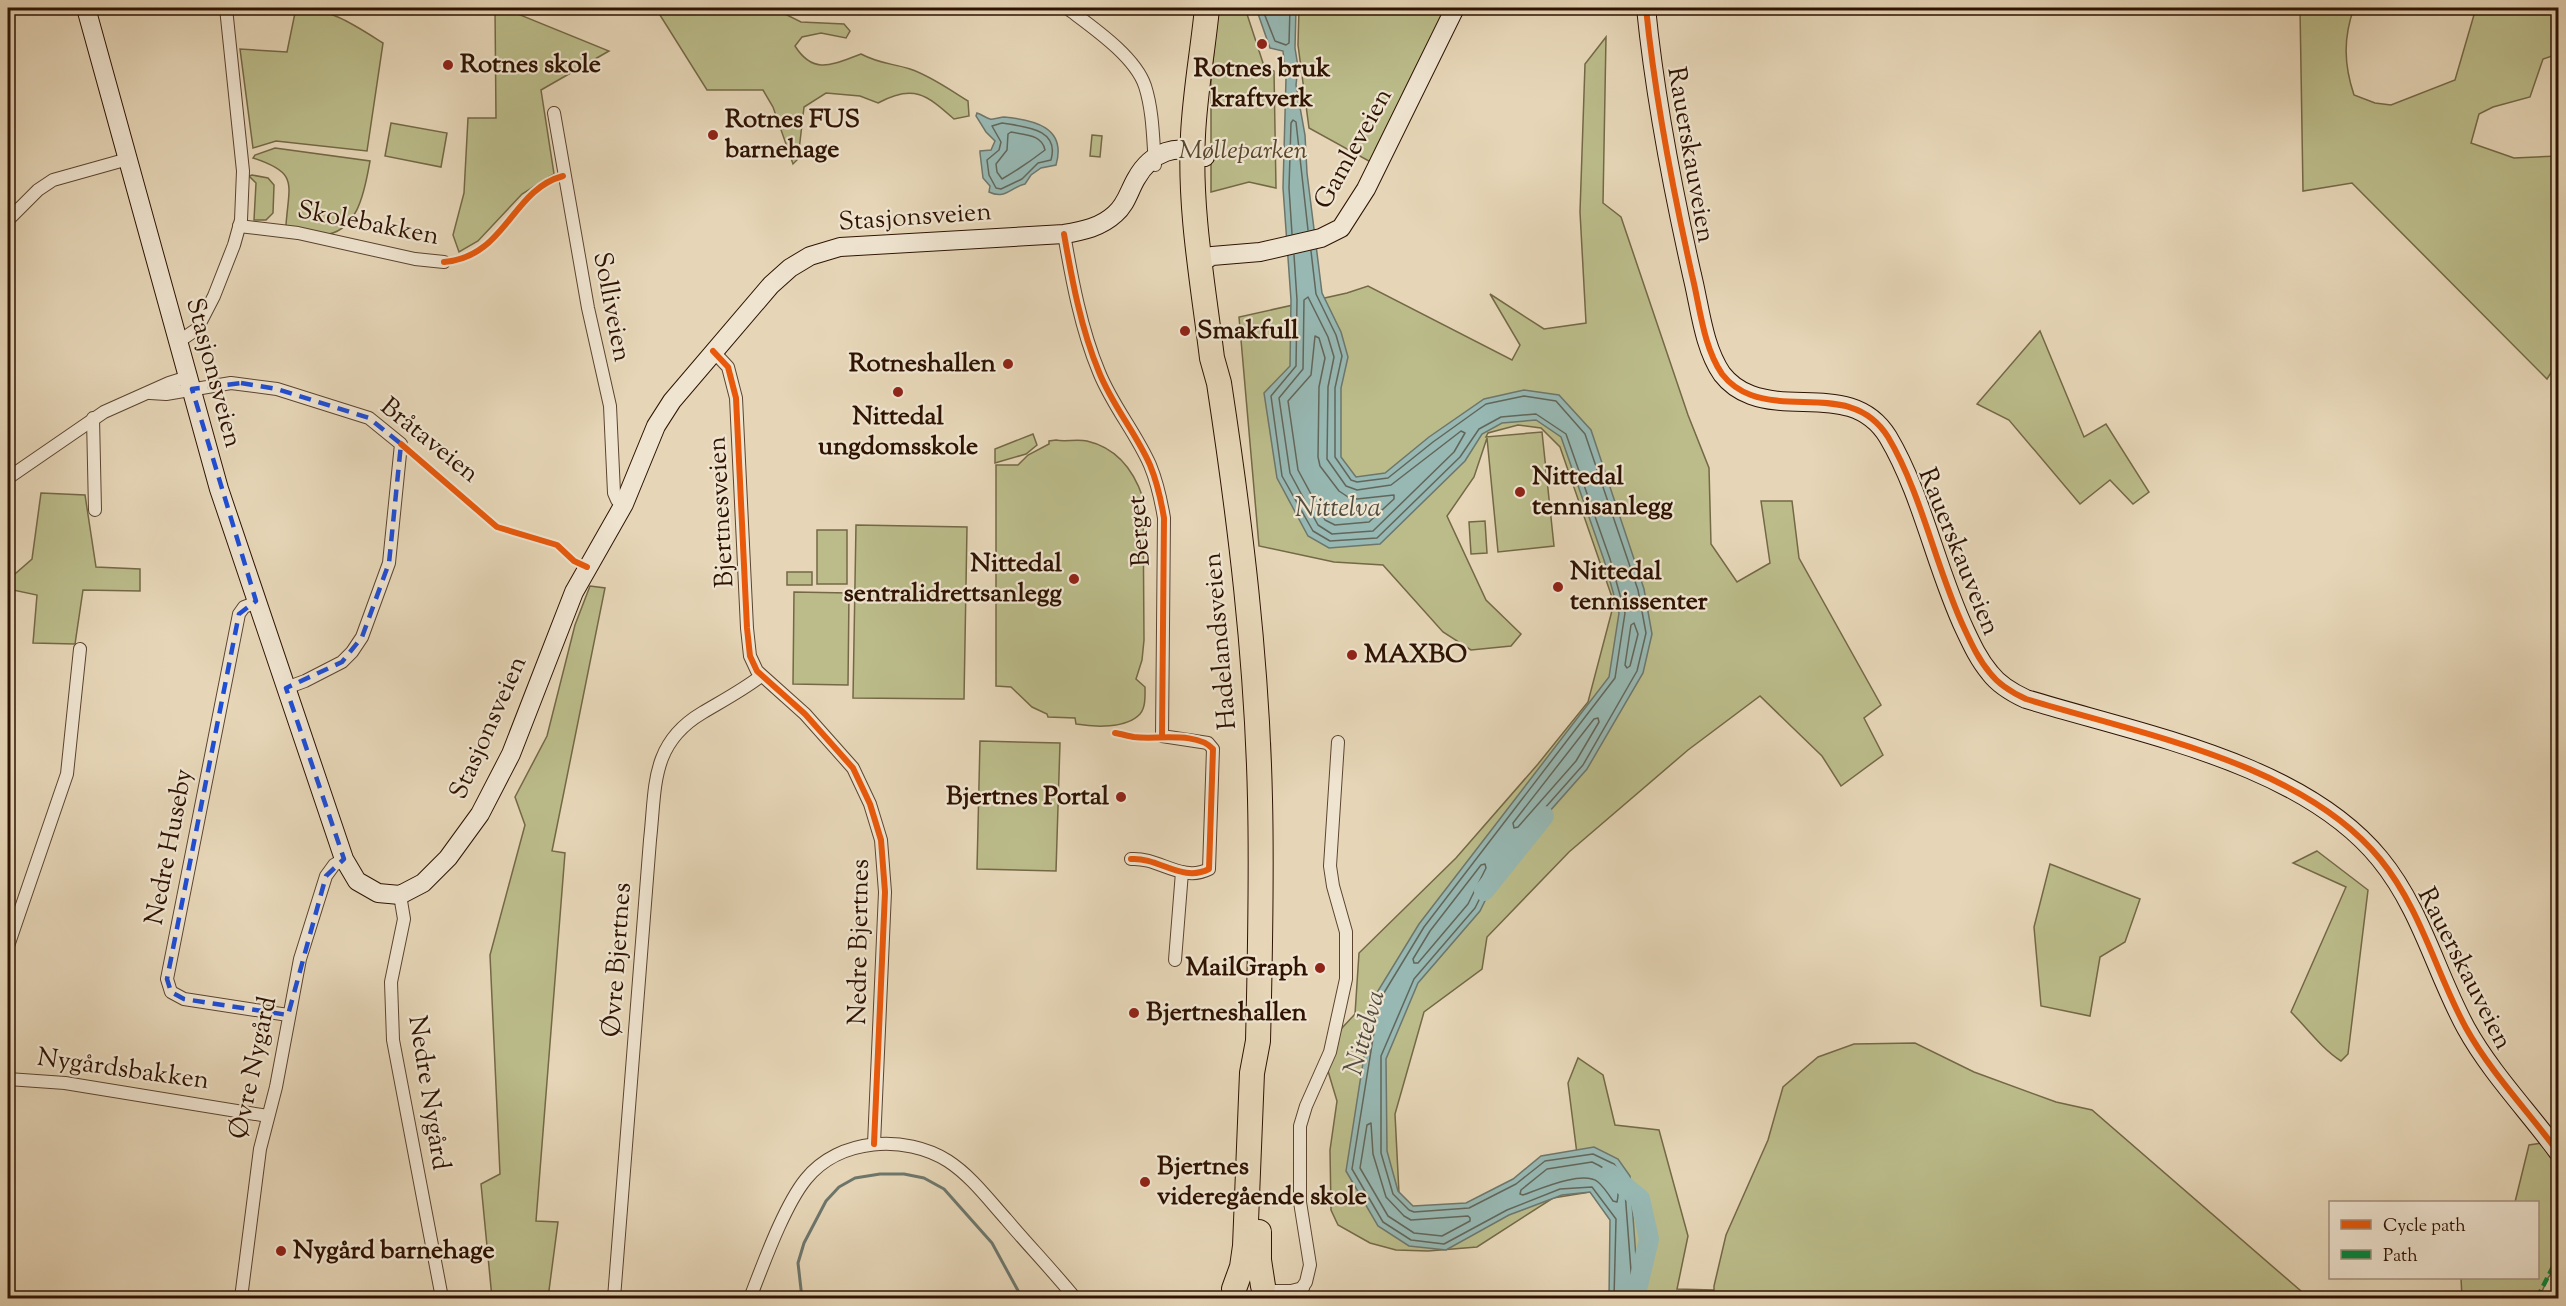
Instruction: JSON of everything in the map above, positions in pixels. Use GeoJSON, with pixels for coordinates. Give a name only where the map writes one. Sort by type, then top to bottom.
{"type":"FeatureCollection","features":[{"type":"Feature","properties":{"kind":"highway","name":"Hadelandsveien"},"geometry":{"type":"LineString","coordinates":[[1207,8],[1197,157],[1221,355],[1220,382],[1244,555],[1255,697],[1261,846],[1258,1041],[1252,1073],[1245,1254],[1232,1294]]}},
{"type":"Feature","properties":{"kind":"highway","name":"Hadelandsveien"},"geometry":{"type":"LineString","coordinates":[[1258,1041],[1264,1078],[1259,1242],[1268,1292]]}},
{"type":"Feature","properties":{"kind":"highway"},"geometry":{"type":"LineString","coordinates":[[1232,1294],[1246,1282],[1255,1282],[1268,1292]]}},
{"type":"Feature","properties":{"kind":"main road","name":"Stasjonsveien"},"geometry":{"type":"LineString","coordinates":[[86,8],[219,489],[344,859],[352,874],[364,887],[378,893],[400,894],[423,883],[442,865],[467,833],[504,771],[574,592],[624,504],[656,426],[680,390],[771,285],[790,268],[818,252],[840,247],[1064,234],[1095,227],[1114,215],[1125,202],[1136,179],[1151,163]]}},
{"type":"Feature","properties":{"kind":"main road","name":"Gamleveien"},"geometry":{"type":"LineString","coordinates":[[1208,262],[1234,262],[1248,255],[1335,233],[1345,224],[1366,189],[1455,8]]}},
{"type":"Feature","properties":{"kind":"main road","name":"Rauerskauveien"},"geometry":{"type":"LineString","coordinates":[[1646,8],[1674,195],[1707,337],[1723,375],[1736,387],[1766,399],[1846,405],[1875,422],[1886,434],[1902,464],[1953,605],[1984,666],[2002,685],[2026,699],[2250,768],[2321,807],[2357,836],[2380,858],[2408,902],[2460,1016],[2478,1048],[2556,1148]]}},
{"type":"Feature","properties":{"kind":"main road"},"geometry":{"type":"LineString","coordinates":[[1151,163],[1169,151],[1197,157]]}},
{"type":"Feature","properties":{"kind":"street"},"geometry":{"type":"LineString","coordinates":[[178,342],[197,329],[214,296],[239,226],[243,202],[243,171],[226,8]]}},
{"type":"Feature","properties":{"kind":"street"},"geometry":{"type":"LineString","coordinates":[[1067,8],[1114,46],[1140,75],[1145,85],[1149,109],[1151,163]]}},
{"type":"Feature","properties":{"kind":"street","name":"Solliveien"},"geometry":{"type":"LineString","coordinates":[[554,113],[571,220],[597,354],[610,406],[614,451],[614,493],[617,500],[624,504]]}},
{"type":"Feature","properties":{"kind":"street"},"geometry":{"type":"LineString","coordinates":[[8,220],[38,190],[53,180],[128,159]]}},
{"type":"Feature","properties":{"kind":"street","name":"Skolebakken"},"geometry":{"type":"LineString","coordinates":[[239,226],[298,233],[415,259],[444,262]]}},
{"type":"Feature","properties":{"kind":"street","name":"Berget"},"geometry":{"type":"LineString","coordinates":[[1064,234],[1082,314],[1099,373],[1124,422],[1149,463],[1164,518],[1162,736],[1208,743],[1213,749],[1209,868],[1195,874],[1144,860],[1131,860]]}},
{"type":"Feature","properties":{"kind":"street","name":"Bjertnesveien"},"geometry":{"type":"LineString","coordinates":[[712,351],[728,367],[735,391],[747,639],[753,663],[761,675]]}},
{"type":"Feature","properties":{"kind":"street","name":"Bråtaveien"},"geometry":{"type":"LineString","coordinates":[[8,478],[93,418],[115,406],[150,393],[166,394],[190,383],[241,383],[277,389],[369,418],[401,444],[389,563],[357,645],[342,662],[286,688]]}},
{"type":"Feature","properties":{"kind":"street"},"geometry":{"type":"LineString","coordinates":[[93,418],[95,510]]}},
{"type":"Feature","properties":{"kind":"street","name":"Nedre Huseby"},"geometry":{"type":"LineString","coordinates":[[257,602],[244,607],[239,614],[167,979],[171,992],[184,999],[288,1015]]}},
{"type":"Feature","properties":{"kind":"street"},"geometry":{"type":"LineString","coordinates":[[8,946],[67,774],[80,649]]}},
{"type":"Feature","properties":{"kind":"street","name":"Nedre Bjertnes"},"geometry":{"type":"LineString","coordinates":[[761,675],[805,714],[846,759],[865,790],[881,840],[885,892],[874,1144]]}},
{"type":"Feature","properties":{"kind":"street","name":"Øvre Bjertnes"},"geometry":{"type":"LineString","coordinates":[[614,1299],[650,840],[659,764],[666,746],[685,725],[761,675]]}},
{"type":"Feature","properties":{"kind":"street"},"geometry":{"type":"LineString","coordinates":[[1295,1299],[1309,1276],[1310,1265],[1300,1202],[1299,1136],[1306,1106],[1330,1052],[1347,966],[1346,932],[1330,866],[1338,742]]}},
{"type":"Feature","properties":{"kind":"street","name":"Øvre Nygård"},"geometry":{"type":"LineString","coordinates":[[241,1299],[256,1177],[276,1087],[300,958],[326,876],[334,865],[344,859]]}},
{"type":"Feature","properties":{"kind":"street"},"geometry":{"type":"LineString","coordinates":[[1175,960],[1182,872]]}},
{"type":"Feature","properties":{"kind":"street","name":"Nedre Nygård"},"geometry":{"type":"LineString","coordinates":[[400,894],[404,919],[391,982],[393,1040],[442,1299]]}},
{"type":"Feature","properties":{"kind":"street","name":"Nygårdsbakken"},"geometry":{"type":"LineString","coordinates":[[8,1079],[65,1083],[268,1116]]}},
{"type":"Feature","properties":{"kind":"street"},"geometry":{"type":"LineString","coordinates":[[750,1299],[789,1209],[804,1181],[823,1163],[837,1155],[874,1144],[916,1148],[940,1156],[956,1167],[979,1189],[1075,1299]]}},
{"type":"Feature","properties":{"kind":"street"},"geometry":{"type":"LineString","coordinates":[[1268,1292],[1303,1288]]}},
{"type":"Feature","properties":{"kind":"highlighted area"},"geometry":{"type":"Polygon","coordinates":[[[241,383],[277,389],[369,418],[401,444],[389,563],[362,637],[342,662],[286,688],[344,859],[326,876],[288,1015],[184,999],[171,992],[167,979],[239,614],[256,601],[192,389],[241,383]]]}},
{"type":"Feature","properties":{"kind":"green space"},"geometry":{"type":"Polygon","coordinates":[[[296,8],[331,14],[383,43],[367,151],[276,141],[253,148],[240,49],[287,52],[296,8]]]}},
{"type":"Feature","properties":{"kind":"green space"},"geometry":{"type":"Polygon","coordinates":[[[495,8],[503,8],[609,51],[541,90],[554,174],[522,194],[478,241],[459,252],[453,235],[464,193],[468,118],[496,118],[495,8]]]}},
{"type":"Feature","properties":{"kind":"green space"},"geometry":{"type":"Polygon","coordinates":[[[652,8],[773,8],[801,22],[844,24],[850,31],[846,38],[821,33],[802,37],[795,46],[809,61],[817,64],[833,64],[861,54],[874,60],[918,72],[968,101],[969,116],[954,119],[935,103],[919,94],[901,94],[878,103],[860,96],[826,93],[804,107],[798,159],[793,164],[773,107],[763,90],[707,90],[660,15],[652,8]]]}},
{"type":"Feature","properties":{"kind":"green space","name":"Mølleparken"},"geometry":{"type":"Polygon","coordinates":[[[1218,8],[1245,8],[1265,69],[1274,71],[1276,188],[1249,182],[1211,192],[1211,83],[1218,8]]]}},
{"type":"Feature","properties":{"kind":"green space"},"geometry":{"type":"Polygon","coordinates":[[[1299,8],[1453,8],[1376,165],[1309,128],[1298,45],[1299,8]]]}},
{"type":"Feature","properties":{"kind":"green space"},"geometry":{"type":"Polygon","coordinates":[[[2300,8],[2354,8],[2348,30],[2346,52],[2348,73],[2354,95],[2375,103],[2391,105],[2455,80],[2476,8],[2558,8],[2558,54],[2543,59],[2530,97],[2493,107],[2479,114],[2471,143],[2514,158],[2558,156],[2558,362],[2547,379],[2352,183],[2303,191],[2300,8]]]}},
{"type":"Feature","properties":{"kind":"green space"},"geometry":{"type":"Polygon","coordinates":[[[1606,37],[1603,203],[1621,217],[1688,415],[1709,468],[1711,544],[1737,582],[1770,563],[1761,501],[1792,501],[1799,558],[1881,705],[1864,718],[1883,755],[1841,786],[1822,756],[1760,696],[1688,750],[1569,852],[1487,937],[1482,969],[1424,1012],[1395,1114],[1400,1213],[1453,1226],[1577,1154],[1568,1083],[1578,1058],[1603,1075],[1615,1125],[1659,1130],[1688,1236],[1677,1289],[1713,1290],[1714,1296],[1714,1286],[1726,1235],[1768,1140],[1783,1087],[1818,1057],[1854,1044],[1915,1043],[1974,1072],[2056,1102],[2092,1110],[2309,1298],[1611,1298],[1616,1220],[1590,1192],[1553,1198],[1477,1247],[1428,1251],[1396,1250],[1370,1243],[1338,1225],[1331,1210],[1330,1150],[1337,1101],[1325,1061],[1342,1028],[1355,1014],[1359,953],[1456,858],[1538,764],[1588,702],[1614,603],[1560,447],[1541,428],[1518,425],[1488,433],[1486,437],[1542,432],[1554,546],[1498,552],[1487,438],[1474,477],[1447,516],[1486,600],[1521,634],[1511,646],[1471,650],[1443,632],[1383,565],[1334,562],[1259,546],[1239,317],[1347,293],[1368,286],[1512,360],[1520,345],[1490,294],[1544,329],[1586,323],[1580,212],[1585,64],[1606,37]]]}},
{"type":"Feature","properties":{"kind":"green space"},"geometry":{"type":"Polygon","coordinates":[[[391,123],[447,133],[441,167],[385,156],[391,123]]]}},
{"type":"Feature","properties":{"kind":"green space"},"geometry":{"type":"Polygon","coordinates":[[[1092,135],[1102,136],[1100,157],[1090,156],[1092,135]]]}},
{"type":"Feature","properties":{"kind":"green space"},"geometry":{"type":"Polygon","coordinates":[[[275,148],[370,161],[366,184],[358,207],[344,226],[322,235],[289,228],[286,225],[288,181],[278,169],[253,158],[255,155],[275,148]]]}},
{"type":"Feature","properties":{"kind":"green space"},"geometry":{"type":"Polygon","coordinates":[[[249,176],[268,178],[274,185],[273,213],[266,220],[254,220],[256,183],[249,176]]]}},
{"type":"Feature","properties":{"kind":"green space"},"geometry":{"type":"Polygon","coordinates":[[[2040,331],[2084,437],[2106,424],[2149,492],[2133,504],[2110,480],[2080,504],[2009,420],[1977,404],[2040,331]]]}},
{"type":"Feature","properties":{"kind":"green space"},"geometry":{"type":"Polygon","coordinates":[[[1033,434],[1037,445],[1026,454],[995,463],[995,449],[1033,434]]]}},
{"type":"Feature","properties":{"kind":"green space"},"geometry":{"type":"Polygon","coordinates":[[[1049,441],[1087,441],[1098,444],[1116,455],[1135,479],[1143,498],[1144,640],[1142,660],[1136,679],[1145,687],[1145,701],[1140,714],[1118,725],[1083,725],[1076,724],[1075,718],[1048,717],[1047,714],[1032,707],[1011,687],[996,686],[996,465],[1018,465],[1028,455],[1049,444],[1049,441]]]}},
{"type":"Feature","properties":{"kind":"green space"},"geometry":{"type":"Polygon","coordinates":[[[41,493],[85,495],[96,567],[140,569],[140,591],[83,590],[75,644],[33,643],[37,595],[8,589],[8,580],[32,559],[41,493]]]}},
{"type":"Feature","properties":{"kind":"green space"},"geometry":{"type":"Polygon","coordinates":[[[1485,521],[1487,553],[1471,554],[1469,522],[1485,521]]]}},
{"type":"Feature","properties":{"kind":"green space"},"geometry":{"type":"Polygon","coordinates":[[[856,525],[967,527],[964,699],[853,698],[856,525]]]}},
{"type":"Feature","properties":{"kind":"green space"},"geometry":{"type":"Polygon","coordinates":[[[817,530],[847,530],[847,584],[817,584],[817,530]]]}},
{"type":"Feature","properties":{"kind":"green space"},"geometry":{"type":"Polygon","coordinates":[[[787,572],[812,572],[812,585],[787,585],[787,572]]]}},
{"type":"Feature","properties":{"kind":"green space"},"geometry":{"type":"Polygon","coordinates":[[[590,586],[605,588],[552,851],[565,853],[536,1221],[558,1222],[548,1298],[492,1298],[481,1184],[500,1174],[490,955],[525,825],[515,797],[547,736],[575,625],[590,586]]]}},
{"type":"Feature","properties":{"kind":"green space"},"geometry":{"type":"Polygon","coordinates":[[[794,592],[849,593],[848,685],[793,684],[794,592]]]}},
{"type":"Feature","properties":{"kind":"green space"},"geometry":{"type":"Polygon","coordinates":[[[980,741],[1060,743],[1056,871],[977,869],[980,741]]]}},
{"type":"Feature","properties":{"kind":"green space"},"geometry":{"type":"Polygon","coordinates":[[[2317,851],[2368,890],[2348,1054],[2341,1061],[2321,1044],[2291,1012],[2346,887],[2293,863],[2317,851]]]}},
{"type":"Feature","properties":{"kind":"green space"},"geometry":{"type":"Polygon","coordinates":[[[2050,864],[2140,899],[2125,942],[2100,957],[2090,1016],[2041,1006],[2034,927],[2050,864]]]}},
{"type":"Feature","properties":{"kind":"green space"},"geometry":{"type":"Polygon","coordinates":[[[2548,1142],[2558,1164],[2558,1264],[2548,1278],[2539,1298],[2462,1298],[2461,1279],[2539,1279],[2539,1201],[2515,1201],[2529,1145],[2548,1142]]]}},
{"type":"Feature","properties":{"kind":"water","name":"Nittelva"},"geometry":{"type":"Polygon","coordinates":[[[1256,8],[1296,8],[1295,48],[1298,67],[1296,85],[1305,135],[1307,173],[1322,293],[1341,332],[1348,357],[1341,388],[1341,457],[1356,477],[1385,473],[1429,437],[1484,399],[1524,390],[1559,395],[1591,430],[1644,589],[1652,634],[1643,673],[1587,769],[1503,864],[1480,911],[1418,983],[1386,1059],[1387,1151],[1398,1191],[1413,1206],[1466,1203],[1513,1179],[1541,1156],[1594,1147],[1618,1159],[1630,1176],[1639,1298],[1609,1298],[1610,1220],[1590,1192],[1562,1195],[1509,1215],[1446,1250],[1409,1246],[1378,1226],[1346,1171],[1373,999],[1419,924],[1609,677],[1619,613],[1604,560],[1561,437],[1536,420],[1502,423],[1482,434],[1465,461],[1380,544],[1329,548],[1308,536],[1277,478],[1264,393],[1290,366],[1291,300],[1283,188],[1286,78],[1283,51],[1270,48],[1256,8]]]}},
{"type":"Feature","properties":{"kind":"water"},"geometry":{"type":"Polygon","coordinates":[[[977,113],[990,119],[1004,117],[1026,120],[1045,128],[1057,142],[1056,165],[1041,168],[1031,175],[1025,184],[1004,194],[989,192],[990,186],[983,178],[980,151],[991,150],[995,141],[986,132],[976,116],[977,113]]]}},
{"type":"Feature","properties":{"kind":"waterway","name":"Nittelva"},"geometry":{"type":"LineString","coordinates":[[1484,891],[1544,816]]}},
{"type":"Feature","properties":{"kind":"waterway"},"geometry":{"type":"LineString","coordinates":[[802,1298],[798,1263],[804,1243],[826,1201],[839,1187],[855,1178],[880,1174],[904,1174],[924,1178],[944,1189],[992,1243],[1022,1298]]}},
{"type":"Feature","properties":{"kind":"waterway","name":"Nittelva"},"geometry":{"type":"LineString","coordinates":[[1610,1174],[1640,1199],[1649,1239],[1635,1298]]}},
{"type":"Feature","properties":{"kind":"marked path"},"geometry":{"type":"LineString","coordinates":[[2537,1298],[2558,1257]]}},
{"type":"Feature","properties":{"kind":"cycle path"},"geometry":{"type":"LineString","coordinates":[[1646,8],[1659,109],[1678,208],[1706,339],[1722,374],[1728,381],[1751,395],[1769,400],[1843,405],[1860,411],[1875,421],[1888,437],[1900,459],[1970,641],[1986,668],[2006,688],[2026,699],[2168,740],[2264,775],[2308,798],[2347,826],[2380,859],[2394,878],[2407,899],[2455,1007],[2476,1045],[2558,1152]]}},
{"type":"Feature","properties":{"kind":"cycle path"},"geometry":{"type":"LineString","coordinates":[[444,262],[465,257],[481,248],[495,236],[531,195],[546,184],[563,176]]}},
{"type":"Feature","properties":{"kind":"cycle path"},"geometry":{"type":"LineString","coordinates":[[1064,234],[1078,304],[1093,356],[1110,396],[1150,465],[1162,505],[1164,518],[1162,736]]}},
{"type":"Feature","properties":{"kind":"cycle path"},"geometry":{"type":"LineString","coordinates":[[713,351],[728,367],[736,398],[750,656],[757,671],[805,714],[853,768],[870,804],[881,840],[885,892],[874,1144]]}},
{"type":"Feature","properties":{"kind":"cycle path"},"geometry":{"type":"LineString","coordinates":[[401,444],[497,527],[557,545],[574,561],[587,567]]}},
{"type":"Feature","properties":{"kind":"cycle path"},"geometry":{"type":"LineString","coordinates":[[1115,733],[1143,738],[1187,738],[1206,743],[1213,749],[1209,869],[1199,873],[1189,873],[1141,859],[1131,859]]}},
{"type":"Feature","properties":{"kind":"place","name":"Rotnes bruk kraftverk"},"geometry":{"type":"Point","coordinates":[1262,44]}},
{"type":"Feature","properties":{"kind":"place","name":"Rotnes skole"},"geometry":{"type":"Point","coordinates":[448,65]}},
{"type":"Feature","properties":{"kind":"place","name":"Rotnes FUS barnehage"},"geometry":{"type":"Point","coordinates":[713,135]}},
{"type":"Feature","properties":{"kind":"place","name":"Smakfull"},"geometry":{"type":"Point","coordinates":[1185,331]}},
{"type":"Feature","properties":{"kind":"place","name":"Rotneshallen"},"geometry":{"type":"Point","coordinates":[1008,364]}},
{"type":"Feature","properties":{"kind":"place","name":"Nittedal ungdomsskole"},"geometry":{"type":"Point","coordinates":[898,392]}},
{"type":"Feature","properties":{"kind":"place","name":"Nittedal tennisanlegg"},"geometry":{"type":"Point","coordinates":[1520,492]}},
{"type":"Feature","properties":{"kind":"place","name":"Nittedal sentralidrettsanlegg"},"geometry":{"type":"Point","coordinates":[1074,579]}},
{"type":"Feature","properties":{"kind":"place","name":"Nittedal tennissenter"},"geometry":{"type":"Point","coordinates":[1558,587]}},
{"type":"Feature","properties":{"kind":"place","name":"MAXBO"},"geometry":{"type":"Point","coordinates":[1352,655]}},
{"type":"Feature","properties":{"kind":"place","name":"Bjertnes Portal"},"geometry":{"type":"Point","coordinates":[1121,797]}},
{"type":"Feature","properties":{"kind":"place","name":"MailGraph"},"geometry":{"type":"Point","coordinates":[1320,968]}},
{"type":"Feature","properties":{"kind":"place","name":"Bjertneshallen"},"geometry":{"type":"Point","coordinates":[1134,1013]}},
{"type":"Feature","properties":{"kind":"place","name":"Bjertnes videregående skole"},"geometry":{"type":"Point","coordinates":[1145,1182]}},
{"type":"Feature","properties":{"kind":"place","name":"Nygård barnehage"},"geometry":{"type":"Point","coordinates":[281,1251]}}]}
